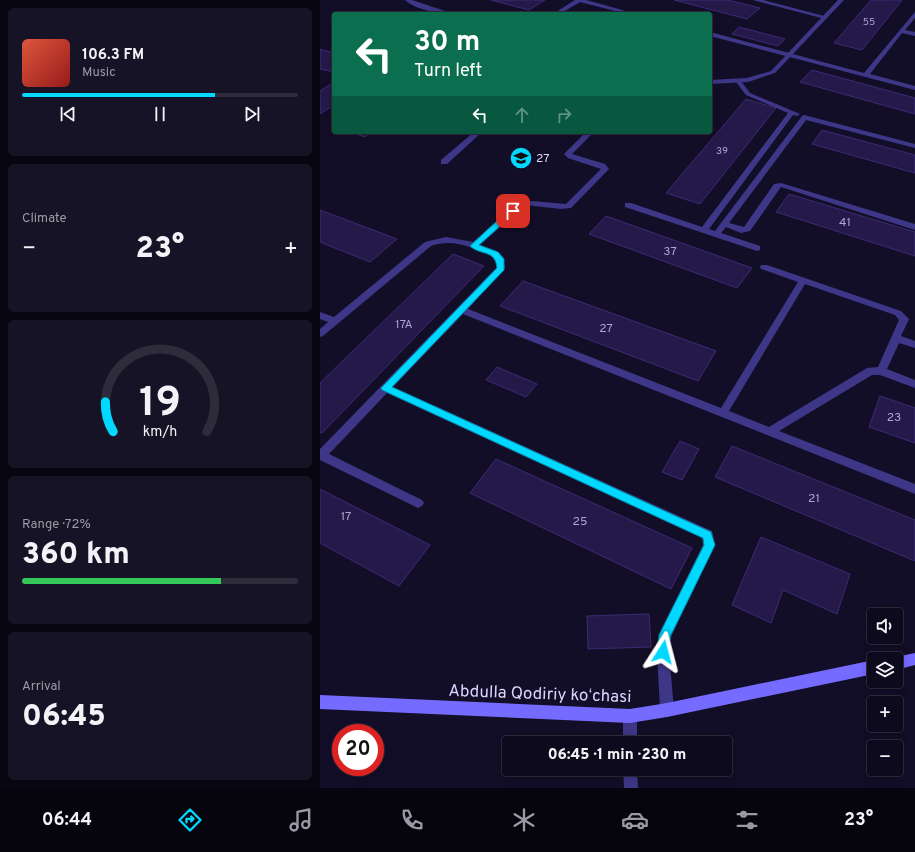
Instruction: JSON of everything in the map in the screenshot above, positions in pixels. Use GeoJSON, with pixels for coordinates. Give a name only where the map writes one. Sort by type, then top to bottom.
{"type":"FeatureCollection","features":[{"type":"Feature","properties":{"kind":"street"},"geometry":{"type":"LineString","coordinates":[[408,0],[414,4],[444,12]]}},
{"type":"Feature","properties":{"kind":"street"},"geometry":{"type":"LineString","coordinates":[[559,12],[579,0],[626,12]]}},
{"type":"Feature","properties":{"kind":"street"},"geometry":{"type":"LineString","coordinates":[[756,0],[825,17]]}},
{"type":"Feature","properties":{"kind":"street"},"geometry":{"type":"LineString","coordinates":[[712,82],[739,82],[757,78],[772,72],[841,0]]}},
{"type":"Feature","properties":{"kind":"street"},"geometry":{"type":"LineString","coordinates":[[866,75],[915,14]]}},
{"type":"Feature","properties":{"kind":"street"},"geometry":{"type":"LineString","coordinates":[[901,31],[915,34]]}},
{"type":"Feature","properties":{"kind":"street"},"geometry":{"type":"LineString","coordinates":[[712,35],[915,88]]}},
{"type":"Feature","properties":{"kind":"street"},"geometry":{"type":"LineString","coordinates":[[739,82],[748,94],[804,117],[915,146]]}},
{"type":"Feature","properties":{"kind":"street"},"geometry":{"type":"LineString","coordinates":[[704,230],[792,112]]}},
{"type":"Feature","properties":{"kind":"street"},"geometry":{"type":"LineString","coordinates":[[716,234],[804,117]]}},
{"type":"Feature","properties":{"kind":"street"},"geometry":{"type":"LineString","coordinates":[[444,162],[476,134]]}},
{"type":"Feature","properties":{"kind":"street"},"geometry":{"type":"LineString","coordinates":[[474,246],[523,202],[561,207],[568,206],[605,169],[602,166],[568,154],[588,134]]}},
{"type":"Feature","properties":{"kind":"street"},"geometry":{"type":"LineString","coordinates":[[724,224],[741,230],[747,229],[776,186],[781,185],[915,227]]}},
{"type":"Feature","properties":{"kind":"street"},"geometry":{"type":"LineString","coordinates":[[628,205],[757,248]]}},
{"type":"Feature","properties":{"kind":"street"},"geometry":{"type":"LineString","coordinates":[[320,334],[428,244],[440,239],[452,238],[496,254],[500,259],[501,268],[320,455],[418,503]]}},
{"type":"Feature","properties":{"kind":"street"},"geometry":{"type":"LineString","coordinates":[[764,267],[898,313],[904,320],[881,371]]}},
{"type":"Feature","properties":{"kind":"street"},"geometry":{"type":"LineString","coordinates":[[723,413],[803,280]]}},
{"type":"Feature","properties":{"kind":"street"},"geometry":{"type":"LineString","coordinates":[[462,310],[915,489]]}},
{"type":"Feature","properties":{"kind":"street"},"geometry":{"type":"LineString","coordinates":[[320,315],[334,321]]}},
{"type":"Feature","properties":{"kind":"street"},"geometry":{"type":"LineString","coordinates":[[896,338],[915,345]]}},
{"type":"Feature","properties":{"kind":"street"},"geometry":{"type":"LineString","coordinates":[[771,431],[870,371],[881,371],[915,384]]}},
{"type":"Feature","properties":{"kind":"street"},"geometry":{"type":"LineString","coordinates":[[386,388],[708,535],[709,545],[665,635],[663,652],[667,710]]}},
{"type":"Feature","properties":{"kind":"street"},"geometry":{"type":"LineString","coordinates":[[903,662],[915,659]]}},
{"type":"Feature","properties":{"kind":"street","name":"Abdulla Qodiriy koʻchasi"},"geometry":{"type":"LineString","coordinates":[[320,702],[630,716],[667,710],[867,668]]}},
{"type":"Feature","properties":{"kind":"street"},"geometry":{"type":"LineString","coordinates":[[630,716],[630,736]]}},
{"type":"Feature","properties":{"kind":"street"},"geometry":{"type":"LineString","coordinates":[[630,776],[631,788]]}},
{"type":"Feature","properties":{"kind":"building"},"geometry":{"type":"Polygon","coordinates":[[[491,0],[545,0],[529,10],[491,0]]]}},
{"type":"Feature","properties":{"kind":"building"},"geometry":{"type":"Polygon","coordinates":[[[674,0],[728,0],[760,8],[747,19],[674,0]]]}},
{"type":"Feature","properties":{"kind":"building"},"geometry":{"type":"Polygon","coordinates":[[[871,0],[902,0],[862,50],[834,43],[871,0]]]}},
{"type":"Feature","properties":{"kind":"building"},"geometry":{"type":"Polygon","coordinates":[[[739,27],[785,39],[778,46],[732,34],[739,27]]]}},
{"type":"Feature","properties":{"kind":"building"},"geometry":{"type":"Polygon","coordinates":[[[320,49],[332,52],[332,72],[320,69],[320,49]]]}},
{"type":"Feature","properties":{"kind":"building"},"geometry":{"type":"Polygon","coordinates":[[[812,70],[915,98],[915,114],[800,82],[812,70]]]}},
{"type":"Feature","properties":{"kind":"building"},"geometry":{"type":"Polygon","coordinates":[[[332,83],[332,106],[320,114],[320,91],[332,83]]]}},
{"type":"Feature","properties":{"kind":"building"},"geometry":{"type":"Polygon","coordinates":[[[746,99],[776,108],[700,204],[666,193],[746,99]]]}},
{"type":"Feature","properties":{"kind":"building"},"geometry":{"type":"Polygon","coordinates":[[[822,130],[915,155],[915,173],[812,144],[822,130]]]}},
{"type":"Feature","properties":{"kind":"building"},"geometry":{"type":"Polygon","coordinates":[[[356,134],[369,134],[365,137],[356,134]]]}},
{"type":"Feature","properties":{"kind":"building"},"geometry":{"type":"Polygon","coordinates":[[[789,194],[915,232],[915,256],[776,212],[789,194]]]}},
{"type":"Feature","properties":{"kind":"building"},"geometry":{"type":"Polygon","coordinates":[[[320,210],[397,239],[370,262],[320,242],[320,210]]]}},
{"type":"Feature","properties":{"kind":"building"},"geometry":{"type":"Polygon","coordinates":[[[606,216],[752,268],[737,288],[589,234],[606,216]]]}},
{"type":"Feature","properties":{"kind":"building"},"geometry":{"type":"Polygon","coordinates":[[[453,254],[484,266],[322,433],[320,432],[320,383],[453,254]]]}},
{"type":"Feature","properties":{"kind":"building"},"geometry":{"type":"Polygon","coordinates":[[[523,281],[716,351],[698,381],[500,306],[523,281]]]}},
{"type":"Feature","properties":{"kind":"building"},"geometry":{"type":"Polygon","coordinates":[[[497,367],[537,384],[526,397],[486,380],[497,367]]]}},
{"type":"Feature","properties":{"kind":"building"},"geometry":{"type":"Polygon","coordinates":[[[880,396],[915,408],[915,443],[869,427],[880,396]]]}},
{"type":"Feature","properties":{"kind":"building"},"geometry":{"type":"Polygon","coordinates":[[[680,441],[699,449],[682,480],[662,472],[680,441]]]}},
{"type":"Feature","properties":{"kind":"building"},"geometry":{"type":"Polygon","coordinates":[[[732,446],[915,520],[915,561],[715,477],[732,446]]]}},
{"type":"Feature","properties":{"kind":"building"},"geometry":{"type":"Polygon","coordinates":[[[496,459],[692,548],[671,589],[470,493],[496,459]]]}},
{"type":"Feature","properties":{"kind":"building"},"geometry":{"type":"Polygon","coordinates":[[[320,489],[430,545],[399,586],[320,543],[320,489]]]}},
{"type":"Feature","properties":{"kind":"building"},"geometry":{"type":"Polygon","coordinates":[[[761,537],[850,574],[837,614],[783,590],[771,623],[732,605],[761,537]]]}},
{"type":"Feature","properties":{"kind":"building"},"geometry":{"type":"Polygon","coordinates":[[[649,614],[651,647],[588,649],[587,616],[649,614]]]}},
{"type":"Feature","properties":{"kind":"place","name":"27"},"geometry":{"type":"Point","coordinates":[521,158]}},
{"type":"Feature","properties":{"kind":"route"},"geometry":{"type":"LineString","coordinates":[[513,211],[474,246],[496,254],[500,259],[501,268],[386,388],[708,535],[709,545],[665,635],[663,652]]}}]}
